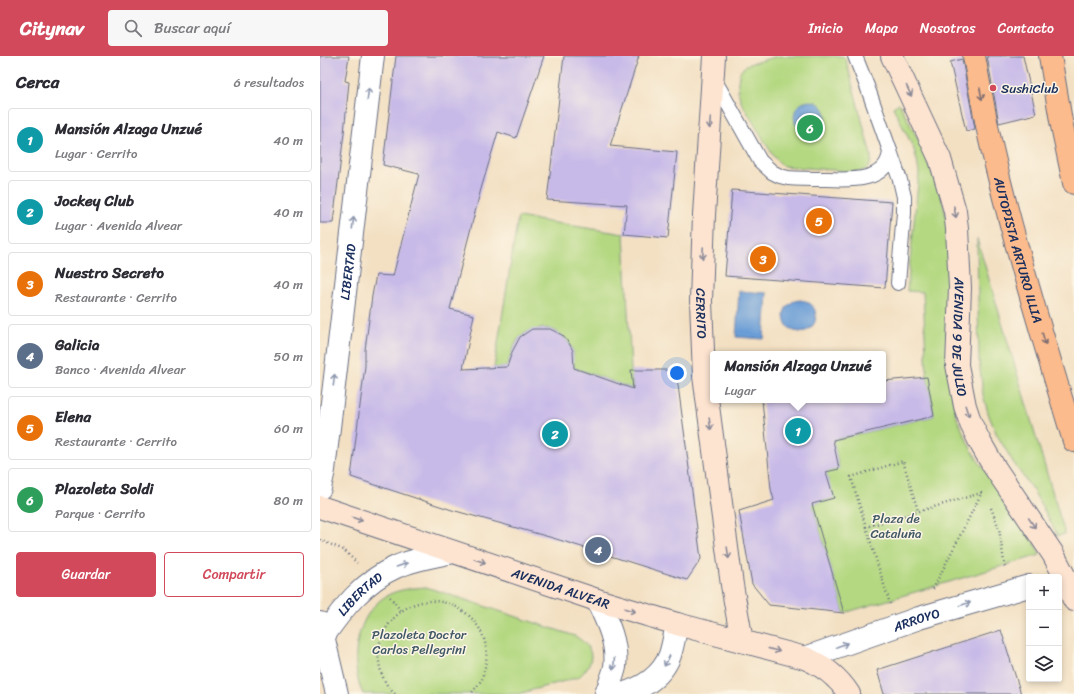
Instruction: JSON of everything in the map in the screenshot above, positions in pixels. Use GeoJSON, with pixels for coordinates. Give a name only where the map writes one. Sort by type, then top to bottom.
{"type":"FeatureCollection","features":[{"type":"Feature","properties":{"kind":"highway","name":"AUTOPISTA ARTURO ILLIA"},"geometry":{"type":"LineString","coordinates":[[974,56],[990,139],[1024,273],[1074,441]]}},
{"type":"Feature","properties":{"kind":"highway"},"geometry":{"type":"LineString","coordinates":[[1050,56],[1074,184]]}},
{"type":"Feature","properties":{"kind":"street","name":"LIBERTAD"},"geometry":{"type":"LineString","coordinates":[[320,488],[324,470],[373,56]]}},
{"type":"Feature","properties":{"kind":"street","name":"CERRITO"},"geometry":{"type":"LineString","coordinates":[[714,56],[704,215],[702,301],[704,376],[732,585],[742,641]]}},
{"type":"Feature","properties":{"kind":"street","name":"AVENIDA 9 DE JULIO"},"geometry":{"type":"LineString","coordinates":[[892,56],[940,159],[955,211],[960,288],[957,365],[960,385],[971,424],[993,465],[1053,554],[1066,576],[1074,600]]}},
{"type":"Feature","properties":{"kind":"street","name":"AVENIDA ALVEAR"},"geometry":{"type":"LineString","coordinates":[[320,507],[597,600],[677,624],[805,658]]}},
{"type":"Feature","properties":{"kind":"street","name":"LIBERTAD"},"geometry":{"type":"LineString","coordinates":[[337,694],[321,630],[374,579],[395,567],[416,560],[453,552]]}},
{"type":"Feature","properties":{"kind":"street","name":"ARROYO"},"geometry":{"type":"LineString","coordinates":[[805,658],[919,618],[1020,588]]}},
{"type":"Feature","properties":{"kind":"street"},"geometry":{"type":"LineString","coordinates":[[597,600],[609,625],[615,653],[615,666],[612,680],[606,694]]}},
{"type":"Feature","properties":{"kind":"street"},"geometry":{"type":"LineString","coordinates":[[622,694],[634,691],[646,684],[664,667],[670,655],[677,624]]}},
{"type":"Feature","properties":{"kind":"street"},"geometry":{"type":"LineString","coordinates":[[805,658],[816,662],[826,669],[843,685],[849,694]]}},
{"type":"Feature","properties":{"kind":"lane"},"geometry":{"type":"LineString","coordinates":[[855,56],[890,151],[904,196],[898,282]]}},
{"type":"Feature","properties":{"kind":"lane"},"geometry":{"type":"LineString","coordinates":[[713,78],[760,161],[772,172],[780,176],[788,178],[847,180],[863,178],[876,174],[887,164],[890,158],[890,151]]}},
{"type":"Feature","properties":{"kind":"path"},"geometry":{"type":"LineString","coordinates":[[896,626],[851,477],[903,461],[918,511]]}},
{"type":"Feature","properties":{"kind":"path"},"geometry":{"type":"LineString","coordinates":[[981,493],[985,499]]}},
{"type":"Feature","properties":{"kind":"path"},"geometry":{"type":"LineString","coordinates":[[866,527],[981,493]]}},
{"type":"Feature","properties":{"kind":"path"},"geometry":{"type":"LineString","coordinates":[[919,618],[981,493]]}},
{"type":"Feature","properties":{"kind":"path"},"geometry":{"type":"LineString","coordinates":[[988,504],[999,528],[1003,548],[1004,568],[1020,588]]}},
{"type":"Feature","properties":{"kind":"path"},"geometry":{"type":"LineString","coordinates":[[395,694],[382,674],[378,657],[380,639],[388,623],[401,611],[418,603],[436,601],[453,604],[468,614],[480,627],[486,644],[487,662],[482,679],[471,694]]}},
{"type":"Feature","properties":{"kind":"green space"},"geometry":{"type":"Polygon","coordinates":[[[778,56],[843,56],[846,60],[871,155],[871,162],[867,169],[857,172],[783,166],[774,157],[741,102],[738,91],[738,81],[740,72],[746,65],[778,56]]]}},
{"type":"Feature","properties":{"kind":"green space","name":"Plaza de Cataluña"},"geometry":{"type":"Polygon","coordinates":[[[899,103],[921,145],[942,199],[947,222],[951,272],[950,384],[956,416],[970,447],[979,462],[1027,527],[1040,555],[844,613],[812,504],[833,498],[826,472],[839,468],[833,440],[934,416],[927,377],[923,292],[907,291],[919,173],[913,147],[893,107],[899,103]]]}},
{"type":"Feature","properties":{"kind":"green space"},"geometry":{"type":"Polygon","coordinates":[[[518,217],[624,234],[633,389],[572,367],[573,352],[570,344],[561,335],[546,328],[531,331],[521,336],[512,351],[507,367],[494,368],[518,217]]]}},
{"type":"Feature","properties":{"kind":"green space"},"geometry":{"type":"Polygon","coordinates":[[[977,239],[1065,534],[1058,536],[1034,492],[1013,462],[997,435],[989,416],[983,395],[979,360],[977,239]]]}},
{"type":"Feature","properties":{"kind":"green space","name":"Plazoleta Doctor Carlos Pellegrini"},"geometry":{"type":"Polygon","coordinates":[[[426,587],[575,636],[590,650],[591,655],[588,666],[579,677],[518,694],[363,694],[358,681],[356,653],[358,638],[369,612],[378,602],[394,592],[426,587]]]}},
{"type":"Feature","properties":{"kind":"water"},"geometry":{"type":"Polygon","coordinates":[[[810,101],[816,102],[823,108],[826,117],[825,123],[819,130],[810,133],[804,132],[797,126],[794,117],[795,111],[801,104],[810,101]]]}},
{"type":"Feature","properties":{"kind":"water"},"geometry":{"type":"Polygon","coordinates":[[[739,291],[767,293],[764,339],[736,337],[739,291]]]}},
{"type":"Feature","properties":{"kind":"water"},"geometry":{"type":"Polygon","coordinates":[[[797,300],[803,300],[812,304],[816,316],[812,328],[803,332],[797,332],[788,328],[784,319],[784,313],[788,304],[797,300]]]}},
{"type":"Feature","properties":{"kind":"building"},"geometry":{"type":"Polygon","coordinates":[[[320,56],[349,56],[345,81],[349,82],[333,223],[320,223],[320,56]]]}},
{"type":"Feature","properties":{"kind":"building"},"geometry":{"type":"Polygon","coordinates":[[[396,56],[544,56],[516,138],[498,132],[481,189],[450,309],[474,315],[463,369],[507,367],[512,352],[520,337],[532,329],[550,329],[562,335],[569,343],[573,351],[574,368],[633,389],[631,370],[676,370],[701,559],[687,580],[553,538],[452,510],[351,477],[365,366],[365,350],[376,275],[393,276],[419,174],[383,165],[396,56]]]}},
{"type":"Feature","properties":{"kind":"building"},"geometry":{"type":"Polygon","coordinates":[[[564,56],[639,56],[610,146],[677,152],[668,238],[624,234],[627,205],[547,200],[564,56]]]}},
{"type":"Feature","properties":{"kind":"building"},"geometry":{"type":"Polygon","coordinates":[[[987,56],[1023,56],[1036,114],[999,123],[987,56]]]}},
{"type":"Feature","properties":{"kind":"building"},"geometry":{"type":"Polygon","coordinates":[[[962,59],[975,129],[966,131],[950,62],[962,59]]]}},
{"type":"Feature","properties":{"kind":"building"},"geometry":{"type":"Polygon","coordinates":[[[732,190],[892,202],[885,288],[725,276],[732,190]]]}},
{"type":"Feature","properties":{"kind":"building"},"geometry":{"type":"Polygon","coordinates":[[[927,377],[934,416],[833,440],[839,469],[826,472],[834,498],[812,504],[844,613],[769,605],[752,584],[739,511],[774,500],[771,489],[762,403],[886,403],[886,381],[927,377]]]}},
{"type":"Feature","properties":{"kind":"building"},"geometry":{"type":"Polygon","coordinates":[[[1001,630],[1021,694],[884,694],[877,670],[1001,630]]]}},
{"type":"Feature","properties":{"kind":"place","name":"SushiClub"},"geometry":{"type":"Point","coordinates":[993,88]}},
{"type":"Feature","properties":{"kind":"place","name":"Plazoleta Soldi"},"geometry":{"type":"Point","coordinates":[810,128]}},
{"type":"Feature","properties":{"kind":"place","name":"Elena"},"geometry":{"type":"Point","coordinates":[819,221]}},
{"type":"Feature","properties":{"kind":"place","name":"Nuestro Secreto"},"geometry":{"type":"Point","coordinates":[763,259]}},
{"type":"Feature","properties":{"kind":"place","name":"Mansión Alzaga Unzué"},"geometry":{"type":"Point","coordinates":[798,431]}},
{"type":"Feature","properties":{"kind":"place","name":"Jockey Club"},"geometry":{"type":"Point","coordinates":[555,434]}},
{"type":"Feature","properties":{"kind":"place","name":"Galicia"},"geometry":{"type":"Point","coordinates":[598,550]}}]}
